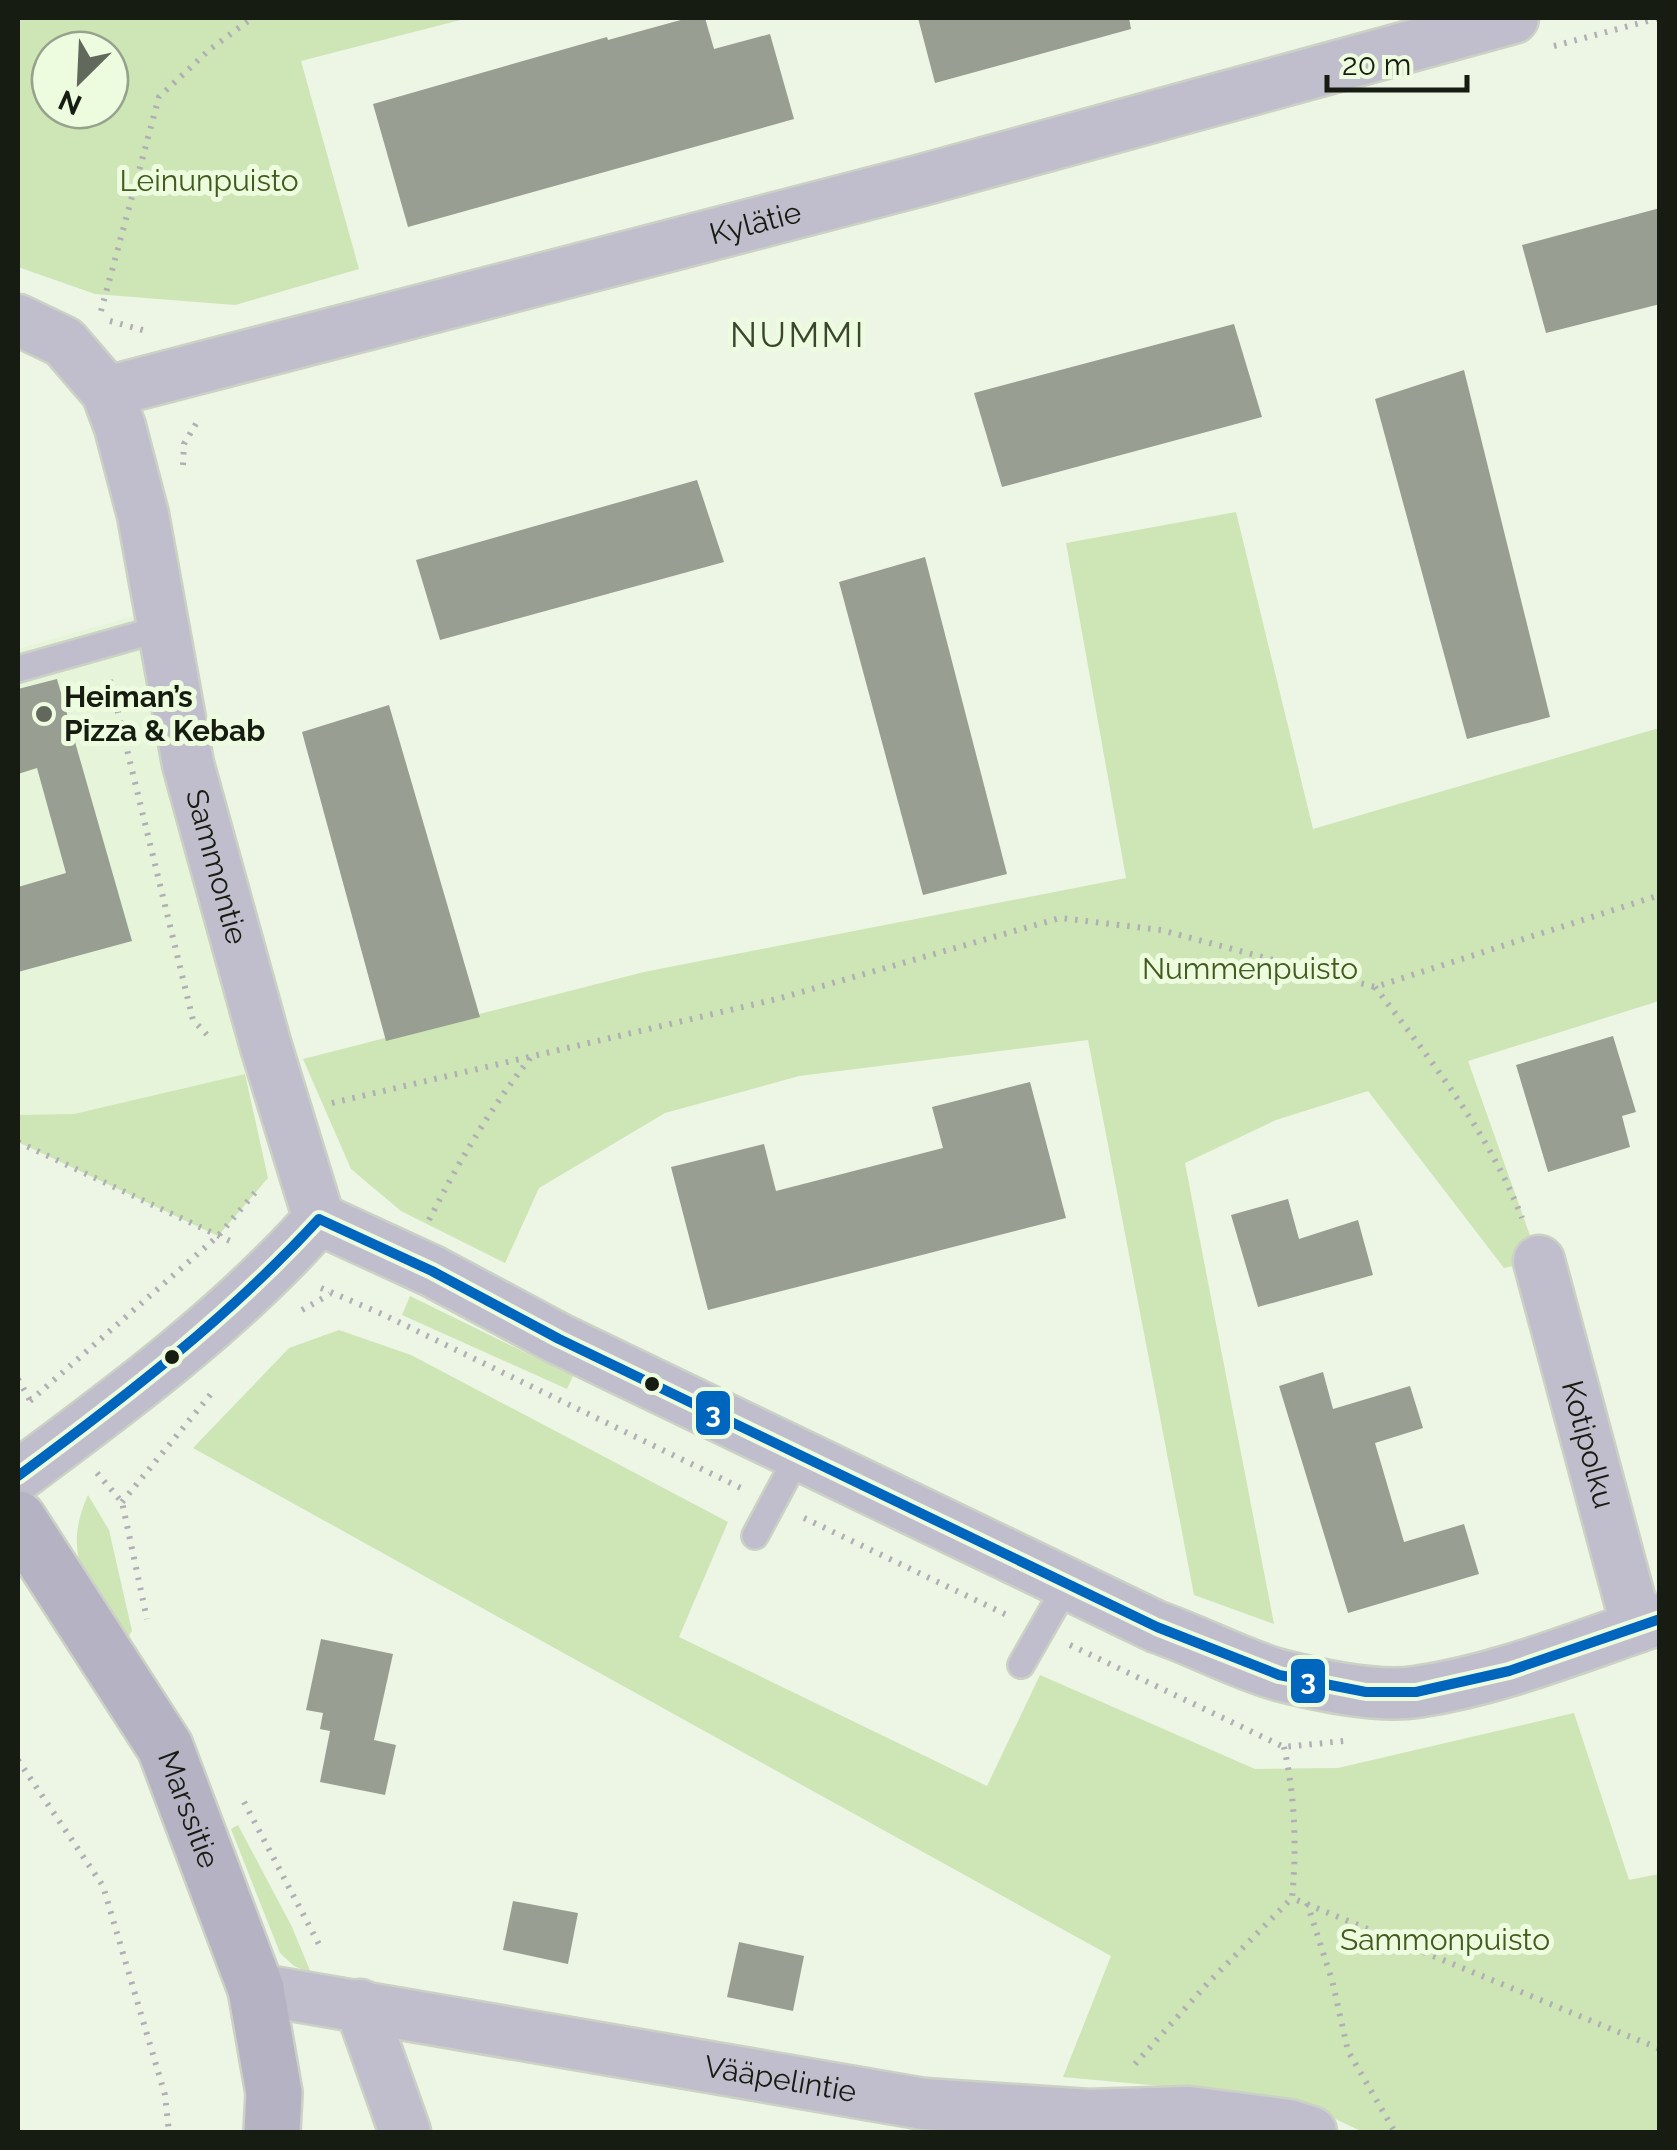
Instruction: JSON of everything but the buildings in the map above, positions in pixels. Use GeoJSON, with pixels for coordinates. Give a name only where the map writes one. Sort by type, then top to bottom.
{"type":"FeatureCollection","features":[{"type":"Feature","properties":{"kind":"main road","name":"Marssitie"},"geometry":{"type":"LineString","coordinates":[[18,1519],[165,1747],[256,1989],[274,2093],[272,2132]]}},
{"type":"Feature","properties":{"kind":"street","name":"Kylätie"},"geometry":{"type":"LineString","coordinates":[[108,392],[922,180],[1513,18]]}},
{"type":"Feature","properties":{"kind":"street"},"geometry":{"type":"LineString","coordinates":[[18,320],[64,342],[108,392]]}},
{"type":"Feature","properties":{"kind":"street","name":"Sammontie"},"geometry":{"type":"LineString","coordinates":[[108,392],[143,515],[188,764],[319,1219]]}},
{"type":"Feature","properties":{"kind":"street"},"geometry":{"type":"LineString","coordinates":[[18,1476],[82,1430],[278,1266],[319,1219],[432,1271],[558,1339],[1068,1583],[1214,1652],[1278,1674],[1351,1689],[1413,1693],[1496,1674],[1648,1623]]}},
{"type":"Feature","properties":{"kind":"street","name":"Kotipolku"},"geometry":{"type":"LineString","coordinates":[[1538,1261],[1648,1623]]}},
{"type":"Feature","properties":{"kind":"street","name":"Vääpelintie"},"geometry":{"type":"LineString","coordinates":[[256,1989],[924,2104],[1089,2115],[1189,2112],[1310,2132]]}},
{"type":"Feature","properties":{"kind":"street"},"geometry":{"type":"LineString","coordinates":[[360,2005],[404,2132]]}},
{"type":"Feature","properties":{"kind":"lane"},"geometry":{"type":"LineString","coordinates":[[18,669],[164,628]]}},
{"type":"Feature","properties":{"kind":"lane"},"geometry":{"type":"LineString","coordinates":[[754,1536],[799,1454]]}},
{"type":"Feature","properties":{"kind":"lane"},"geometry":{"type":"LineString","coordinates":[[1021,1665],[1068,1583]]}},
{"type":"Feature","properties":{"kind":"path"},"geometry":{"type":"LineString","coordinates":[[99,318],[159,96],[208,50],[252,18]]}},
{"type":"Feature","properties":{"kind":"path"},"geometry":{"type":"LineString","coordinates":[[186,480],[184,444],[206,406]]}},
{"type":"Feature","properties":{"kind":"path"},"geometry":{"type":"LineString","coordinates":[[112,644],[106,661],[193,1020],[219,1047]]}},
{"type":"Feature","properties":{"kind":"path"},"geometry":{"type":"LineString","coordinates":[[322,1105],[777,999],[1060,918],[1161,930],[1375,987],[1660,895]]}},
{"type":"Feature","properties":{"kind":"path"},"geometry":{"type":"LineString","coordinates":[[1375,987],[1429,1058],[1508,1180],[1538,1261]]}},
{"type":"Feature","properties":{"kind":"path"},"geometry":{"type":"LineString","coordinates":[[414,1218],[426,1225],[468,1145],[532,1056]]}},
{"type":"Feature","properties":{"kind":"path"},"geometry":{"type":"LineString","coordinates":[[18,1142],[278,1266]]}},
{"type":"Feature","properties":{"kind":"path"},"geometry":{"type":"LineString","coordinates":[[18,1379],[30,1401],[218,1236],[268,1178]]}},
{"type":"Feature","properties":{"kind":"path"},"geometry":{"type":"LineString","coordinates":[[288,1321],[332,1294]]}},
{"type":"Feature","properties":{"kind":"path"},"geometry":{"type":"LineString","coordinates":[[122,1502],[223,1379]]}},
{"type":"Feature","properties":{"kind":"path"},"geometry":{"type":"LineString","coordinates":[[1089,2115],[1206,1984],[1292,1898],[1297,1852],[1284,1746]]}},
{"type":"Feature","properties":{"kind":"path"},"geometry":{"type":"LineString","coordinates":[[18,1760],[104,1886],[165,2095],[169,2132]]}},
{"type":"Feature","properties":{"kind":"path"},"geometry":{"type":"LineString","coordinates":[[1292,1898],[1660,2049]]}},
{"type":"Feature","properties":{"kind":"path"},"geometry":{"type":"LineString","coordinates":[[1307,1902],[1332,1980],[1348,2051],[1396,2132]]}},
{"type":"Feature","properties":{"kind":"shaded area"},"geometry":{"type":"Polygon","coordinates":[[[141,614],[245,1074],[74,1114],[19,1116],[18,649],[141,614]]]}},
{"type":"Feature","properties":{"kind":"green space","name":"Leinunpuisto"},"geometry":{"type":"Polygon","coordinates":[[[18,18],[468,18],[301,61],[359,269],[235,305],[95,294],[18,267],[18,18]]]}},
{"type":"Feature","properties":{"kind":"green space","name":"Nummenpuisto"},"geometry":{"type":"Polygon","coordinates":[[[1236,512],[1313,829],[1659,728],[1659,1001],[1468,1061],[1539,1261],[1504,1268],[1368,1091],[1276,1120],[1185,1163],[1274,1624],[1194,1595],[1088,1040],[799,1076],[665,1113],[539,1188],[505,1263],[401,1211],[351,1169],[303,1059],[644,972],[1126,878],[1066,543],[1236,512]]]}},
{"type":"Feature","properties":{"kind":"green space"},"geometry":{"type":"Polygon","coordinates":[[[245,1074],[268,1178],[218,1236],[18,1142],[18,1115],[74,1114],[245,1074]]]}},
{"type":"Feature","properties":{"kind":"green space"},"geometry":{"type":"Polygon","coordinates":[[[410,1296],[573,1376],[567,1389],[402,1315],[410,1296]]]}},
{"type":"Feature","properties":{"kind":"green space","name":"Sammonpuisto"},"geometry":{"type":"Polygon","coordinates":[[[339,1330],[411,1355],[728,1522],[679,1637],[987,1786],[1040,1675],[1255,1769],[1338,1768],[1574,1713],[1629,1880],[1659,1874],[1659,2132],[1363,2132],[1291,2098],[1063,2077],[1111,1956],[193,1448],[289,1348],[339,1330]]]}},
{"type":"Feature","properties":{"kind":"green space"},"geometry":{"type":"Polygon","coordinates":[[[88,1495],[109,1530],[132,1631],[124,1644],[91,1591],[78,1556],[80,1517],[88,1495]]]}},
{"type":"Feature","properties":{"kind":"green space"},"geometry":{"type":"Polygon","coordinates":[[[238,1825],[292,1927],[311,1973],[294,1966],[280,1953],[231,1829],[238,1825]]]}},
{"type":"Feature","properties":{"kind":"transit line","name":"3"},"geometry":{"type":"LineString","coordinates":[[319,1219],[1157,1627],[1279,1675],[1366,1692],[1416,1692],[1509,1671],[1660,1619]]}},
{"type":"Feature","properties":{"kind":"transit line","name":"3"},"geometry":{"type":"LineString","coordinates":[[18,1476],[175,1355],[319,1219]]}},
{"type":"Feature","properties":{"kind":"place","name":"Heiman’s Pizza & Kebab"},"geometry":{"type":"Point","coordinates":[44,714]}},
{"type":"Feature","properties":{"kind":"district","name":"NUMMI"},"geometry":{"type":"Point","coordinates":[798,335]}}]}
